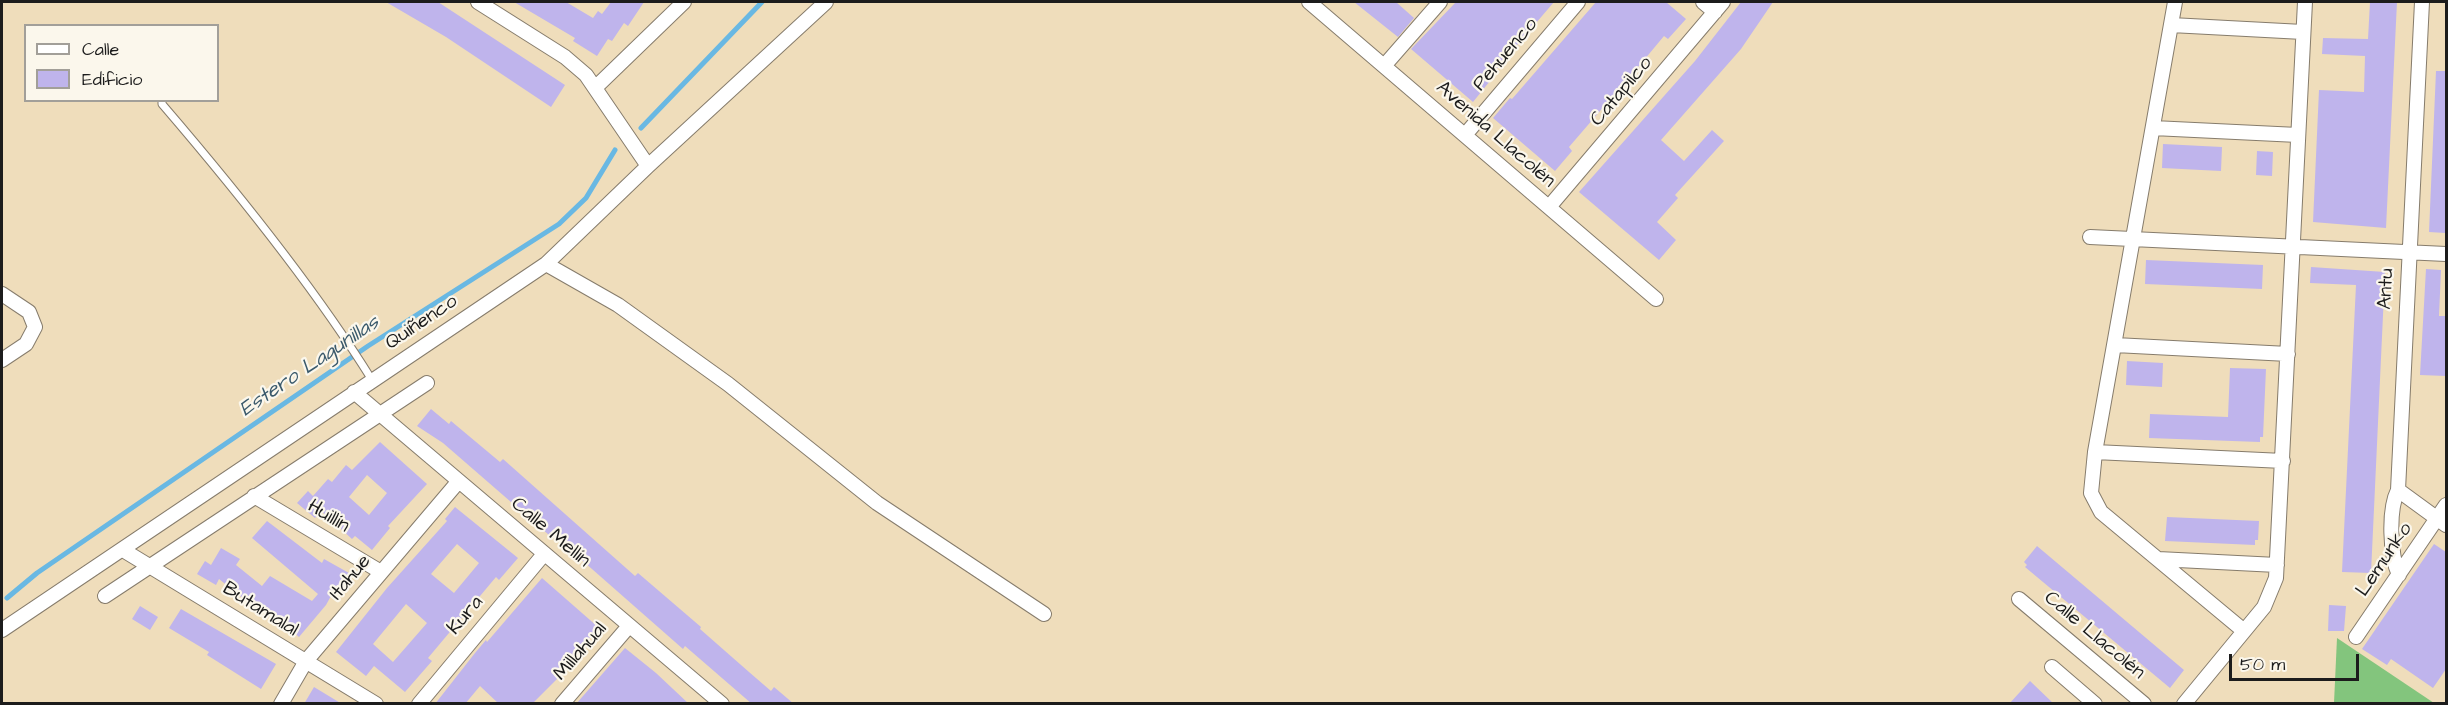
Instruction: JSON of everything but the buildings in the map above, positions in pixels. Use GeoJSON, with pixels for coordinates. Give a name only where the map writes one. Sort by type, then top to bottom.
{"type":"FeatureCollection","features":[{"type":"Feature","properties":{"kind":"street"},"geometry":{"type":"LineString","coordinates":[[478,2],[576,66],[596,87],[648,166]]}},
{"type":"Feature","properties":{"kind":"street"},"geometry":{"type":"LineString","coordinates":[[596,87],[684,2]]}},
{"type":"Feature","properties":{"kind":"street","name":"Quiñenco"},"geometry":{"type":"LineString","coordinates":[[2,629],[123,550],[354,392],[368,374],[546,264],[648,166],[826,2]]}},
{"type":"Feature","properties":{"kind":"street","name":"Avenida Llacolén"},"geometry":{"type":"LineString","coordinates":[[1309,2],[1656,299]]}},
{"type":"Feature","properties":{"kind":"street"},"geometry":{"type":"LineString","coordinates":[[1384,66],[1440,2]]}},
{"type":"Feature","properties":{"kind":"street","name":"Pehuenco"},"geometry":{"type":"LineString","coordinates":[[1465,135],[1578,2]]}},
{"type":"Feature","properties":{"kind":"street"},"geometry":{"type":"LineString","coordinates":[[1702,2],[1719,7]]}},
{"type":"Feature","properties":{"kind":"street"},"geometry":{"type":"LineString","coordinates":[[2175,2],[2096,452],[2091,485],[2092,500],[2101,512],[2244,631]]}},
{"type":"Feature","properties":{"kind":"street"},"geometry":{"type":"LineString","coordinates":[[2184,704],[2269,599],[2277,565],[2305,2]]}},
{"type":"Feature","properties":{"kind":"street","name":"Antu"},"geometry":{"type":"LineString","coordinates":[[2398,576],[2392,549],[2394,501],[2398,490],[2422,2]]}},
{"type":"Feature","properties":{"kind":"street","name":"Catapilco"},"geometry":{"type":"LineString","coordinates":[[1549,207],[1719,7]]}},
{"type":"Feature","properties":{"kind":"street"},"geometry":{"type":"LineString","coordinates":[[2171,25],[2303,32]]}},
{"type":"Feature","properties":{"kind":"street"},"geometry":{"type":"LineString","coordinates":[[2153,128],[2298,135]]}},
{"type":"Feature","properties":{"kind":"street"},"geometry":{"type":"LineString","coordinates":[[2090,237],[2446,254]]}},
{"type":"Feature","properties":{"kind":"street"},"geometry":{"type":"LineString","coordinates":[[546,264],[618,305],[728,384],[877,503],[1044,614]]}},
{"type":"Feature","properties":{"kind":"street"},"geometry":{"type":"LineString","coordinates":[[2,294],[29,312],[35,327],[26,344],[2,360]]}},
{"type":"Feature","properties":{"kind":"street"},"geometry":{"type":"LineString","coordinates":[[2115,345],[2288,354]]}},
{"type":"Feature","properties":{"kind":"street"},"geometry":{"type":"LineString","coordinates":[[105,596],[151,567],[254,495],[427,383]]}},
{"type":"Feature","properties":{"kind":"street","name":"Calle Mellín"},"geometry":{"type":"LineString","coordinates":[[354,392],[714,701]]}},
{"type":"Feature","properties":{"kind":"street"},"geometry":{"type":"LineString","coordinates":[[2096,452],[2283,461]]}},
{"type":"Feature","properties":{"kind":"street","name":"Itahue"},"geometry":{"type":"LineString","coordinates":[[281,704],[306,661],[458,482]]}},
{"type":"Feature","properties":{"kind":"street"},"geometry":{"type":"LineString","coordinates":[[2398,490],[2442,521]]}},
{"type":"Feature","properties":{"kind":"street","name":"Huillín"},"geometry":{"type":"LineString","coordinates":[[254,495],[381,572]]}},
{"type":"Feature","properties":{"kind":"street","name":"Lemunko"},"geometry":{"type":"LineString","coordinates":[[2356,637],[2398,576],[2442,521],[2446,504]]}},
{"type":"Feature","properties":{"kind":"street","name":"Butamalal"},"geometry":{"type":"LineString","coordinates":[[123,550],[376,704]]}},
{"type":"Feature","properties":{"kind":"street","name":"Kura"},"geometry":{"type":"LineString","coordinates":[[419,704],[544,554]]}},
{"type":"Feature","properties":{"kind":"street"},"geometry":{"type":"LineString","coordinates":[[2158,559],[2277,565]]}},
{"type":"Feature","properties":{"kind":"street","name":"Calle Llacolén"},"geometry":{"type":"LineString","coordinates":[[2019,599],[2144,704]]}},
{"type":"Feature","properties":{"kind":"street","name":"Millahual"},"geometry":{"type":"LineString","coordinates":[[562,704],[629,626]]}},
{"type":"Feature","properties":{"kind":"street"},"geometry":{"type":"LineString","coordinates":[[2052,667],[2095,704]]}},
{"type":"Feature","properties":{"kind":"lane"},"geometry":{"type":"LineString","coordinates":[[162,102],[207,156],[352,348],[368,374]]}},
{"type":"Feature","properties":{"kind":"green space"},"geometry":{"type":"Polygon","coordinates":[[[2337,638],[2434,703],[2334,703],[2337,638]]]}},
{"type":"Feature","properties":{"kind":"waterway","name":"Estero Lagunillas"},"geometry":{"type":"LineString","coordinates":[[641,128],[762,2]]}},
{"type":"Feature","properties":{"kind":"waterway","name":"Estero Lagunillas"},"geometry":{"type":"LineString","coordinates":[[7,598],[37,573],[368,346],[559,224],[586,198],[615,150]]}}]}
